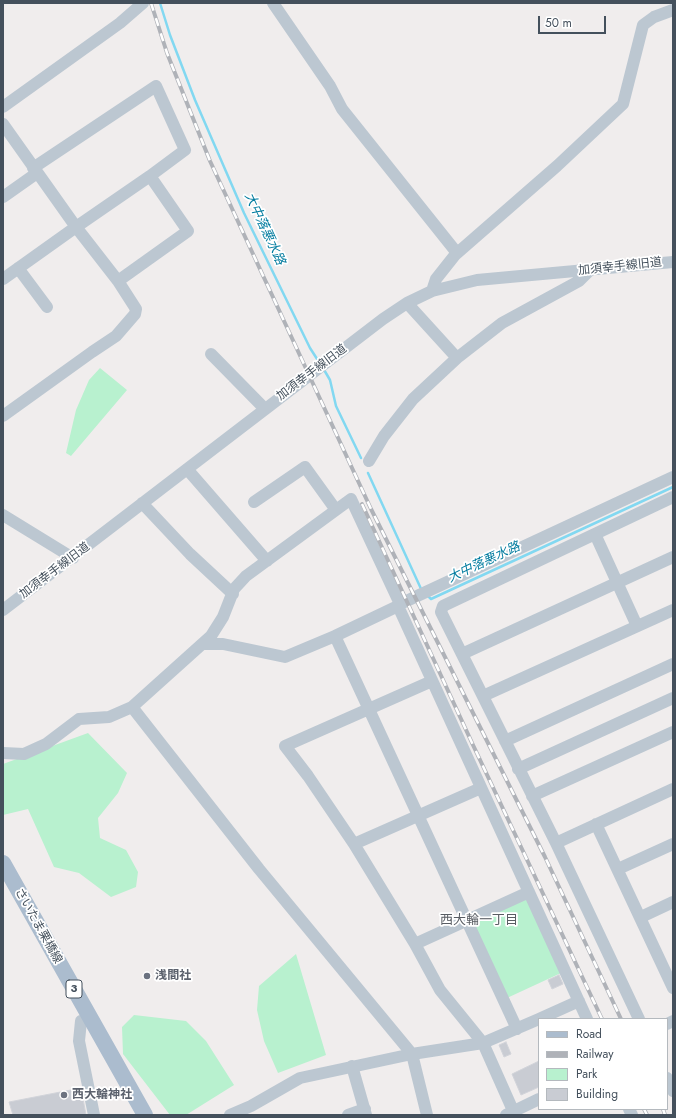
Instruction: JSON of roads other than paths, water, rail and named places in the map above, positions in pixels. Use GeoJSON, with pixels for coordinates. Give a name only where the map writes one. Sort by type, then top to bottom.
{"type":"FeatureCollection","features":[{"type":"Feature","properties":{"kind":"main road","name":"さいたま栗橋線"},"geometry":{"type":"LineString","coordinates":[[3,863],[145,1115]]}},
{"type":"Feature","properties":{"kind":"main road","name":"さいたま栗橋線"},"geometry":{"type":"LineString","coordinates":[[3,885],[133,1115]]}},
{"type":"Feature","properties":{"kind":"street"},"geometry":{"type":"LineString","coordinates":[[3,107],[120,23],[143,3]]}},
{"type":"Feature","properties":{"kind":"street"},"geometry":{"type":"LineString","coordinates":[[273,3],[330,86],[342,109],[457,253]]}},
{"type":"Feature","properties":{"kind":"street"},"geometry":{"type":"LineString","coordinates":[[432,291],[436,279],[457,253],[557,166],[623,104],[643,25],[654,17],[673,10]]}},
{"type":"Feature","properties":{"kind":"street"},"geometry":{"type":"LineString","coordinates":[[3,197],[35,170],[156,86],[185,150],[3,279]]}},
{"type":"Feature","properties":{"kind":"street"},"geometry":{"type":"LineString","coordinates":[[3,124],[76,227],[118,281],[136,309],[135,314],[116,336],[3,416]]}},
{"type":"Feature","properties":{"kind":"street"},"geometry":{"type":"LineString","coordinates":[[118,281],[188,230],[150,176]]}},
{"type":"Feature","properties":{"kind":"street","name":"加須幸手線旧道"},"geometry":{"type":"LineString","coordinates":[[3,610],[73,558],[265,409],[407,303],[432,291],[477,280],[589,271],[673,262]]}},
{"type":"Feature","properties":{"kind":"street"},"geometry":{"type":"LineString","coordinates":[[18,268],[47,307]]}},
{"type":"Feature","properties":{"kind":"street"},"geometry":{"type":"LineString","coordinates":[[369,461],[384,436],[412,399],[457,358],[502,323],[579,281],[589,271]]}},
{"type":"Feature","properties":{"kind":"street"},"geometry":{"type":"LineString","coordinates":[[407,303],[457,358]]}},
{"type":"Feature","properties":{"kind":"street"},"geometry":{"type":"LineString","coordinates":[[211,354],[265,409]]}},
{"type":"Feature","properties":{"kind":"street"},"geometry":{"type":"LineString","coordinates":[[254,502],[305,467],[336,510]]}},
{"type":"Feature","properties":{"kind":"street"},"geometry":{"type":"LineString","coordinates":[[187,469],[267,561]]}},
{"type":"Feature","properties":{"kind":"street"},"geometry":{"type":"LineString","coordinates":[[202,644],[223,644],[285,657],[335,636],[673,477]]}},
{"type":"Feature","properties":{"kind":"street"},"geometry":{"type":"LineString","coordinates":[[638,1018],[556,843],[441,612],[443,606],[673,498]]}},
{"type":"Feature","properties":{"kind":"street"},"geometry":{"type":"LineString","coordinates":[[3,753],[24,754],[46,744],[78,719],[109,717],[132,707],[211,636],[233,594],[246,576],[351,499],[432,681],[587,1018]]}},
{"type":"Feature","properties":{"kind":"street"},"geometry":{"type":"LineString","coordinates":[[142,503],[190,554],[233,594]]}},
{"type":"Feature","properties":{"kind":"street"},"geometry":{"type":"LineString","coordinates":[[3,515],[73,558]]}},
{"type":"Feature","properties":{"kind":"street"},"geometry":{"type":"LineString","coordinates":[[595,534],[637,626]]}},
{"type":"Feature","properties":{"kind":"street"},"geometry":{"type":"LineString","coordinates":[[462,654],[673,557]]}},
{"type":"Feature","properties":{"kind":"street"},"geometry":{"type":"LineString","coordinates":[[483,696],[673,610]]}},
{"type":"Feature","properties":{"kind":"street"},"geometry":{"type":"LineString","coordinates":[[335,636],[517,1029]]}},
{"type":"Feature","properties":{"kind":"street"},"geometry":{"type":"LineString","coordinates":[[505,741],[673,664]]}},
{"type":"Feature","properties":{"kind":"street"},"geometry":{"type":"LineString","coordinates":[[432,681],[285,746],[308,776],[354,844],[415,944],[440,990],[483,1043],[511,1114],[538,1100]]}},
{"type":"Feature","properties":{"kind":"street"},"geometry":{"type":"LineString","coordinates":[[518,769],[673,698]]}},
{"type":"Feature","properties":{"kind":"street"},"geometry":{"type":"LineString","coordinates":[[132,707],[264,875],[412,1054],[427,1115]]}},
{"type":"Feature","properties":{"kind":"street"},"geometry":{"type":"LineString","coordinates":[[532,796],[673,732]]}},
{"type":"Feature","properties":{"kind":"street"},"geometry":{"type":"LineString","coordinates":[[354,844],[481,788]]}},
{"type":"Feature","properties":{"kind":"street"},"geometry":{"type":"LineString","coordinates":[[556,843],[673,789]]}},
{"type":"Feature","properties":{"kind":"street"},"geometry":{"type":"LineString","coordinates":[[596,824],[641,918],[668,962],[673,988]]}},
{"type":"Feature","properties":{"kind":"street"},"geometry":{"type":"LineString","coordinates":[[618,869],[673,844]]}},
{"type":"Feature","properties":{"kind":"street"},"geometry":{"type":"LineString","coordinates":[[415,944],[529,892]]}},
{"type":"Feature","properties":{"kind":"street"},"geometry":{"type":"LineString","coordinates":[[641,918],[673,902]]}},
{"type":"Feature","properties":{"kind":"street"},"geometry":{"type":"LineString","coordinates":[[541,1018],[579,1001]]}},
{"type":"Feature","properties":{"kind":"street"},"geometry":{"type":"LineString","coordinates":[[230,1115],[253,1110],[300,1078],[412,1054],[483,1043],[538,1019]]}},
{"type":"Feature","properties":{"kind":"street"},"geometry":{"type":"LineString","coordinates":[[81,1021],[79,1041],[94,1115]]}},
{"type":"Feature","properties":{"kind":"street"},"geometry":{"type":"LineString","coordinates":[[348,1115],[366,1112],[352,1066]]}},
{"type":"Feature","properties":{"kind":"waterway","name":"大中落悪水路"},"geometry":{"type":"LineString","coordinates":[[160,3],[170,35],[195,100],[244,213],[310,348],[319,362]]}},
{"type":"Feature","properties":{"kind":"waterway","name":"大中落悪水路"},"geometry":{"type":"LineString","coordinates":[[323,368],[330,380],[336,406],[361,458]]}},
{"type":"Feature","properties":{"kind":"waterway","name":"大中落悪水路"},"geometry":{"type":"LineString","coordinates":[[368,473],[422,591]]}},
{"type":"Feature","properties":{"kind":"waterway","name":"大中落悪水路"},"geometry":{"type":"LineString","coordinates":[[427,595],[431,599],[673,487]]}},
{"type":"Feature","properties":{"kind":"railway"},"geometry":{"type":"LineString","coordinates":[[151,3],[167,53],[210,161],[371,509],[545,857],[621,1018]]}},
{"type":"Feature","properties":{"kind":"railway"},"geometry":{"type":"LineString","coordinates":[[362,504],[602,1018]]}},
{"type":"Feature","properties":{"kind":"railway"},"geometry":{"type":"LineString","coordinates":[[644,1110],[647,1115]]}},
{"type":"Feature","properties":{"kind":"railway"},"geometry":{"type":"LineString","coordinates":[[663,1110],[665,1115]]}},
{"type":"Feature","properties":{"kind":"place","name":"浅間社"},"geometry":{"type":"Point","coordinates":[147,976]}},
{"type":"Feature","properties":{"kind":"place","name":"西大輪神社"},"geometry":{"type":"Point","coordinates":[64,1095]}},
{"type":"Feature","properties":{"kind":"district","name":"西大輪一丁目"},"geometry":{"type":"Point","coordinates":[479,921]}}]}
